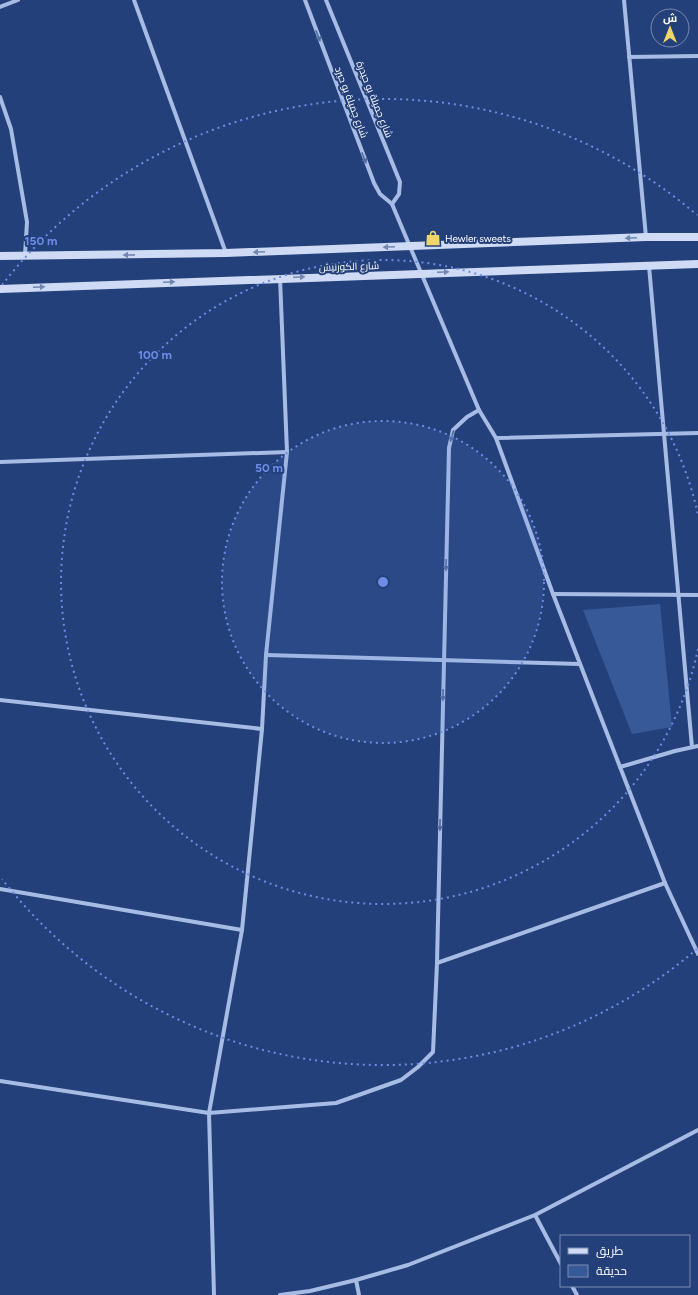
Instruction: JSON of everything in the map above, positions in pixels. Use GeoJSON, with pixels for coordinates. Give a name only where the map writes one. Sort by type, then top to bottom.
{"type":"FeatureCollection","features":[{"type":"Feature","properties":{"kind":"street"},"geometry":{"type":"LineString","coordinates":[[0,7],[18,0]]}},
{"type":"Feature","properties":{"kind":"street"},"geometry":{"type":"LineString","coordinates":[[134,0],[226,253]]}},
{"type":"Feature","properties":{"kind":"street","name":"شارع جميلة بو حيرد"},"geometry":{"type":"LineString","coordinates":[[304,0],[374,183],[380,194],[392,204]]}},
{"type":"Feature","properties":{"kind":"street","name":"شارع جميلة بو حيدرة"},"geometry":{"type":"LineString","coordinates":[[326,0],[400,182],[399,194],[392,204]]}},
{"type":"Feature","properties":{"kind":"street"},"geometry":{"type":"LineString","coordinates":[[624,0],[646,237]]}},
{"type":"Feature","properties":{"kind":"street"},"geometry":{"type":"LineString","coordinates":[[629,57],[698,56]]}},
{"type":"Feature","properties":{"kind":"street"},"geometry":{"type":"LineString","coordinates":[[0,97],[11,129],[27,222],[25,256]]}},
{"type":"Feature","properties":{"kind":"street"},"geometry":{"type":"LineString","coordinates":[[392,204],[479,410],[496,438],[552,594],[665,883],[698,954]]}},
{"type":"Feature","properties":{"kind":"street","name":"شارع الكورنيش"},"geometry":{"type":"LineString","coordinates":[[0,256],[226,253],[698,236]]}},
{"type":"Feature","properties":{"kind":"street","name":"شارع الكورنيش"},"geometry":{"type":"LineString","coordinates":[[0,289],[698,264]]}},
{"type":"Feature","properties":{"kind":"street"},"geometry":{"type":"LineString","coordinates":[[649,266],[692,747]]}},
{"type":"Feature","properties":{"kind":"street"},"geometry":{"type":"LineString","coordinates":[[214,1295],[209,1113],[242,930],[262,729],[266,656],[287,452],[280,278]]}},
{"type":"Feature","properties":{"kind":"street"},"geometry":{"type":"LineString","coordinates":[[0,1082],[209,1113],[336,1103],[401,1080],[418,1067],[433,1052],[437,963],[449,448],[453,430],[467,417],[479,410]]}},
{"type":"Feature","properties":{"kind":"street"},"geometry":{"type":"LineString","coordinates":[[496,438],[698,433]]}},
{"type":"Feature","properties":{"kind":"street"},"geometry":{"type":"LineString","coordinates":[[0,462],[287,452]]}},
{"type":"Feature","properties":{"kind":"street"},"geometry":{"type":"LineString","coordinates":[[552,594],[698,595]]}},
{"type":"Feature","properties":{"kind":"street"},"geometry":{"type":"LineString","coordinates":[[266,656],[580,664]]}},
{"type":"Feature","properties":{"kind":"street"},"geometry":{"type":"LineString","coordinates":[[0,700],[262,729]]}},
{"type":"Feature","properties":{"kind":"street"},"geometry":{"type":"LineString","coordinates":[[620,767],[698,746]]}},
{"type":"Feature","properties":{"kind":"street"},"geometry":{"type":"LineString","coordinates":[[437,963],[665,883]]}},
{"type":"Feature","properties":{"kind":"street"},"geometry":{"type":"LineString","coordinates":[[0,889],[242,930]]}},
{"type":"Feature","properties":{"kind":"street"},"geometry":{"type":"LineString","coordinates":[[280,1295],[310,1291],[408,1265],[535,1215],[698,1130]]}},
{"type":"Feature","properties":{"kind":"street"},"geometry":{"type":"LineString","coordinates":[[535,1215],[560,1262]]}},
{"type":"Feature","properties":{"kind":"street"},"geometry":{"type":"LineString","coordinates":[[356,1280],[359,1295]]}},
{"type":"Feature","properties":{"kind":"green space"},"geometry":{"type":"Polygon","coordinates":[[[660,604],[672,727],[632,734],[583,610],[660,604]]]}},
{"type":"Feature","properties":{"kind":"place","name":"Hewler sweets"},"geometry":{"type":"Point","coordinates":[433,238]}}]}
